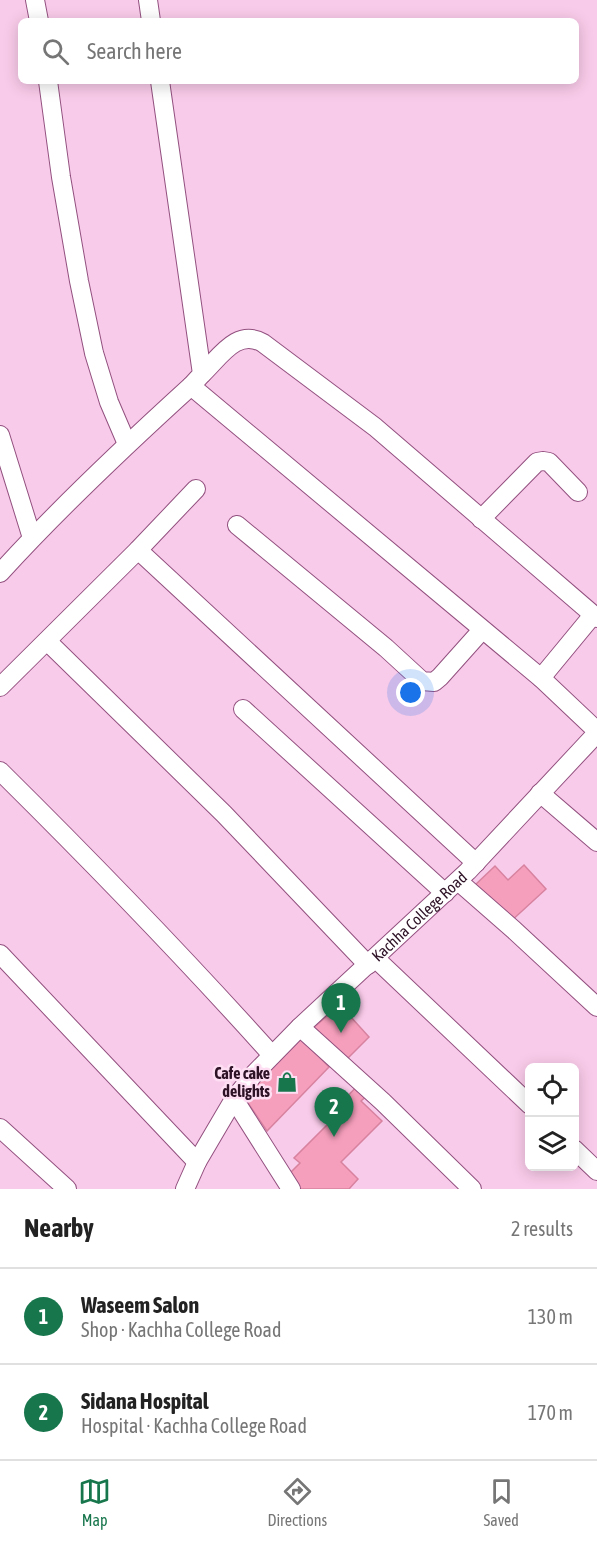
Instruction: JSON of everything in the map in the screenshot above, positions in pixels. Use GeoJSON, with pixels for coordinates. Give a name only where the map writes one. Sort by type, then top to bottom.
{"type":"FeatureCollection","features":[{"type":"Feature","properties":{"kind":"street"},"geometry":{"type":"LineString","coordinates":[[35,0],[38,18]]}},
{"type":"Feature","properties":{"kind":"street"},"geometry":{"type":"LineString","coordinates":[[148,0],[151,18]]}},
{"type":"Feature","properties":{"kind":"street"},"geometry":{"type":"LineString","coordinates":[[48,84],[63,189],[94,353],[109,402],[127,444]]}},
{"type":"Feature","properties":{"kind":"street"},"geometry":{"type":"LineString","coordinates":[[160,84],[196,380],[363,528],[541,678],[597,732]]}},
{"type":"Feature","properties":{"kind":"street"},"geometry":{"type":"LineString","coordinates":[[0,573],[127,444],[232,344],[243,338],[254,338],[375,427],[595,617],[541,678]]}},
{"type":"Feature","properties":{"kind":"street"},"geometry":{"type":"LineString","coordinates":[[0,435],[32,538]]}},
{"type":"Feature","properties":{"kind":"street"},"geometry":{"type":"LineString","coordinates":[[481,519],[537,462],[543,460],[549,462],[578,492]]}},
{"type":"Feature","properties":{"kind":"street"},"geometry":{"type":"LineString","coordinates":[[0,687],[138,550],[195,489]]}},
{"type":"Feature","properties":{"kind":"street"},"geometry":{"type":"LineString","coordinates":[[237,525],[378,641],[422,681],[434,682],[440,677],[482,630]]}},
{"type":"Feature","properties":{"kind":"street"},"geometry":{"type":"LineString","coordinates":[[138,550],[476,863]]}},
{"type":"Feature","properties":{"kind":"street"},"geometry":{"type":"LineString","coordinates":[[47,641],[371,962],[525,1101]]}},
{"type":"Feature","properties":{"kind":"street"},"geometry":{"type":"LineString","coordinates":[[243,709],[451,887],[514,930],[597,1008]]}},
{"type":"Feature","properties":{"kind":"street","name":"Kachha College Road"},"geometry":{"type":"LineString","coordinates":[[185,1189],[197,1162],[234,1099],[272,1055],[476,863],[597,732]]}},
{"type":"Feature","properties":{"kind":"street"},"geometry":{"type":"LineString","coordinates":[[0,771],[81,851],[272,1055]]}},
{"type":"Feature","properties":{"kind":"street"},"geometry":{"type":"LineString","coordinates":[[540,793],[597,842]]}},
{"type":"Feature","properties":{"kind":"street"},"geometry":{"type":"LineString","coordinates":[[0,954],[197,1162]]}},
{"type":"Feature","properties":{"kind":"street"},"geometry":{"type":"LineString","coordinates":[[300,1027],[383,1102],[472,1189]]}},
{"type":"Feature","properties":{"kind":"street"},"geometry":{"type":"LineString","coordinates":[[234,1099],[291,1189]]}},
{"type":"Feature","properties":{"kind":"street"},"geometry":{"type":"LineString","coordinates":[[0,1128],[67,1189]]}},
{"type":"Feature","properties":{"kind":"street"},"geometry":{"type":"LineString","coordinates":[[579,1154],[597,1171]]}},
{"type":"Feature","properties":{"kind":"building"},"geometry":{"type":"Polygon","coordinates":[[[524,865],[546,889],[509,923],[474,886],[495,866],[508,880],[524,865]]]}},
{"type":"Feature","properties":{"kind":"building"},"geometry":{"type":"Polygon","coordinates":[[[340,1005],[369,1037],[346,1060],[312,1029],[340,1005]]]}},
{"type":"Feature","properties":{"kind":"building","name":"Cafe cake delights"},"geometry":{"type":"Polygon","coordinates":[[[301,1038],[329,1067],[267,1131],[244,1097],[301,1038]]]}},
{"type":"Feature","properties":{"kind":"building"},"geometry":{"type":"Polygon","coordinates":[[[360,1083],[370,1093],[361,1101],[382,1121],[341,1162],[358,1179],[349,1189],[300,1189],[287,1176],[300,1163],[294,1158],[346,1106],[342,1102],[360,1083]]]}},
{"type":"Feature","properties":{"kind":"place","name":"Waseem Salon"},"geometry":{"type":"Point","coordinates":[341,1033]}},
{"type":"Feature","properties":{"kind":"place","name":"Cafe cake delights"},"geometry":{"type":"Point","coordinates":[287,1082]}},
{"type":"Feature","properties":{"kind":"place","name":"Sidana Hospital"},"geometry":{"type":"Point","coordinates":[334,1137]}}]}
